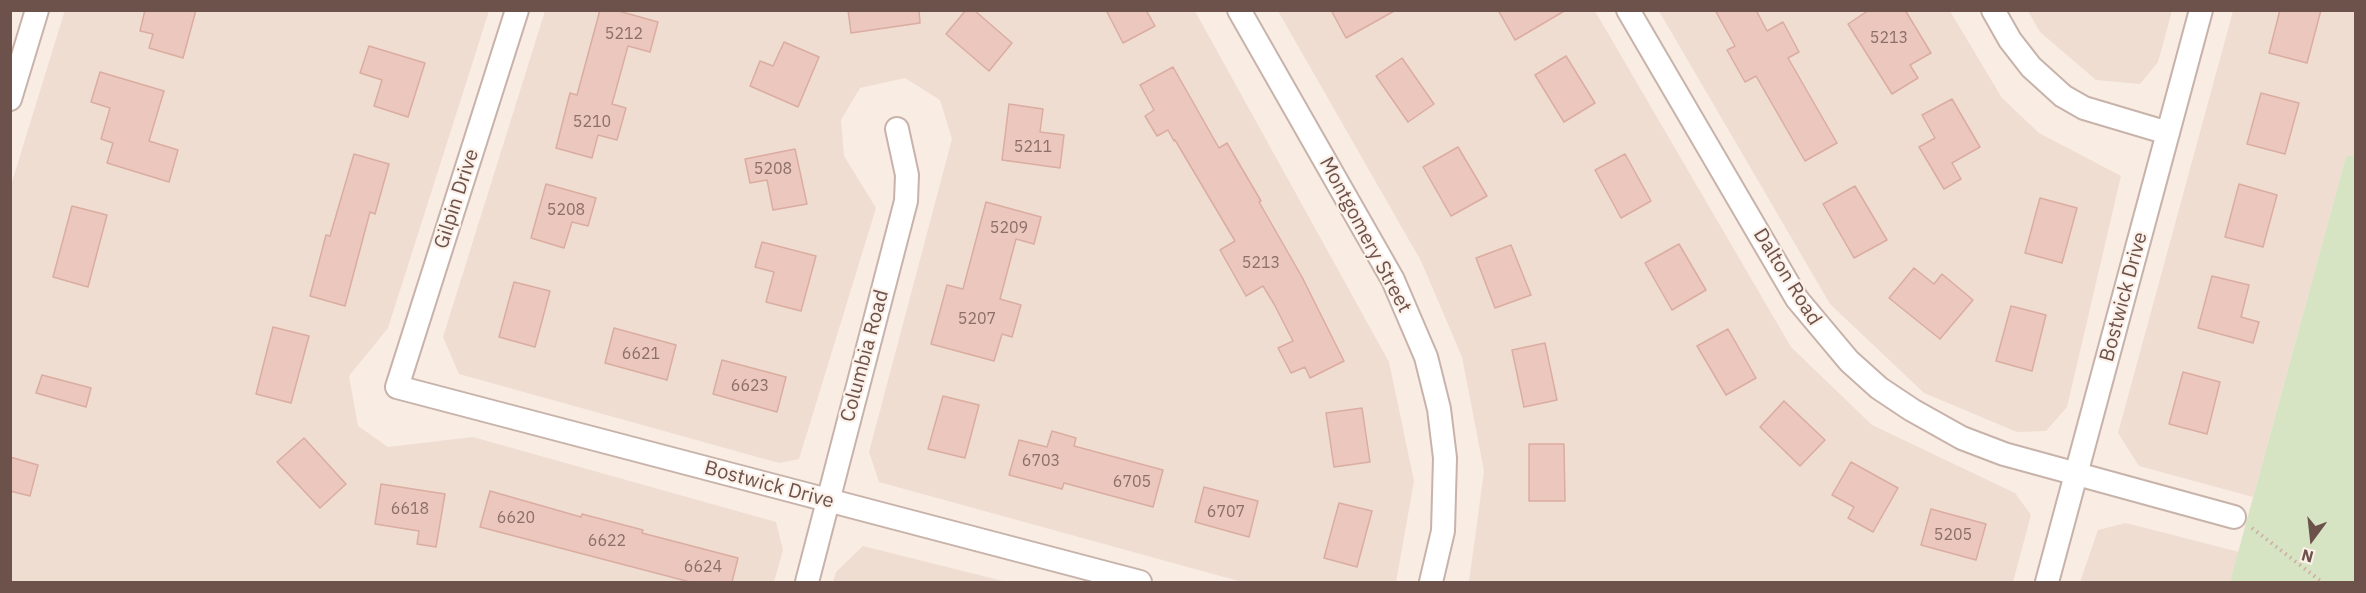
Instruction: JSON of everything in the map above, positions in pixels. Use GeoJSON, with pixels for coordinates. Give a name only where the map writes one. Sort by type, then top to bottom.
{"type":"FeatureCollection","features":[{"type":"Feature","properties":{"kind":"street"},"geometry":{"type":"LineString","coordinates":[[10,99],[38,10]]}},
{"type":"Feature","properties":{"kind":"street","name":"Gilpin Drive"},"geometry":{"type":"LineString","coordinates":[[397,387],[517,10]]}},
{"type":"Feature","properties":{"kind":"street","name":"Montgomery Street"},"geometry":{"type":"LineString","coordinates":[[1239,10],[1393,280],[1426,357],[1439,409],[1445,458],[1443,531],[1431,582]]}},
{"type":"Feature","properties":{"kind":"street","name":"Dalton Road"},"geometry":{"type":"LineString","coordinates":[[1628,10],[1797,299],[1849,361],[1879,388],[1912,410],[1962,438],[2004,454],[2234,517]]}},
{"type":"Feature","properties":{"kind":"street"},"geometry":{"type":"LineString","coordinates":[[1993,10],[2010,40],[2031,67],[2063,96],[2084,108],[2168,134]]}},
{"type":"Feature","properties":{"kind":"street","name":"Bostwick Drive"},"geometry":{"type":"LineString","coordinates":[[2047,582],[2201,10]]}},
{"type":"Feature","properties":{"kind":"street","name":"Columbia Road"},"geometry":{"type":"LineString","coordinates":[[807,582],[906,201],[907,175],[897,129]]}},
{"type":"Feature","properties":{"kind":"street","name":"Bostwick Drive"},"geometry":{"type":"LineString","coordinates":[[397,387],[1140,582]]}},
{"type":"Feature","properties":{"kind":"path"},"geometry":{"type":"LineString","coordinates":[[2234,517],[2322,582]]}},
{"type":"Feature","properties":{"kind":"shaded area"},"geometry":{"type":"Polygon","coordinates":[[[65,10],[489,11],[388,328],[349,376],[358,426],[388,447],[473,437],[776,522],[783,550],[774,582],[11,582],[11,185],[65,10]]]}},
{"type":"Feature","properties":{"kind":"shaded area"},"geometry":{"type":"Polygon","coordinates":[[[545,11],[1195,11],[1389,362],[1414,481],[1396,582],[1242,582],[879,482],[869,452],[952,139],[940,100],[905,78],[860,88],[841,120],[844,156],[876,208],[799,459],[779,463],[459,374],[443,337],[545,11]]]}},
{"type":"Feature","properties":{"kind":"shaded area"},"geometry":{"type":"Polygon","coordinates":[[[1278,11],[1595,11],[1791,347],[1872,425],[2015,493],[2031,515],[2013,582],[1469,582],[1484,471],[1462,357],[1421,261],[1278,11]]]}},
{"type":"Feature","properties":{"kind":"shaded area"},"geometry":{"type":"Polygon","coordinates":[[[1659,11],[1950,11],[2002,98],[2039,133],[2121,176],[2067,407],[2046,431],[2017,432],[1924,393],[1830,304],[1659,11]]]}},
{"type":"Feature","properties":{"kind":"shaded area"},"geometry":{"type":"Polygon","coordinates":[[[2028,11],[2172,11],[2158,62],[2140,84],[2096,80],[2040,32],[2028,11]]]}},
{"type":"Feature","properties":{"kind":"shaded area"},"geometry":{"type":"Polygon","coordinates":[[[2233,11],[2355,11],[2355,156],[2346,156],[2253,497],[2139,466],[2118,433],[2233,11]]]}},
{"type":"Feature","properties":{"kind":"shaded area"},"geometry":{"type":"Polygon","coordinates":[[[2126,523],[2239,552],[2230,582],[2080,582],[2098,530],[2126,523]]]}},
{"type":"Feature","properties":{"kind":"shaded area"},"geometry":{"type":"Polygon","coordinates":[[[863,546],[1007,582],[833,582],[836,572],[863,546]]]}},
{"type":"Feature","properties":{"kind":"green space"},"geometry":{"type":"Polygon","coordinates":[[[2346,156],[2356,156],[2355,582],[2230,582],[2346,156]]]}},
{"type":"Feature","properties":{"kind":"building"},"geometry":{"type":"Polygon","coordinates":[[[145,10],[196,10],[183,58],[149,48],[153,34],[140,31],[145,10]]]}},
{"type":"Feature","properties":{"kind":"building"},"geometry":{"type":"Polygon","coordinates":[[[600,10],[615,10],[658,22],[650,52],[628,46],[612,104],[626,108],[617,140],[598,135],[592,158],[556,148],[570,93],[577,95],[600,10]]]}},
{"type":"Feature","properties":{"kind":"building"},"geometry":{"type":"Polygon","coordinates":[[[848,10],[919,10],[920,23],[851,33],[848,10]]]}},
{"type":"Feature","properties":{"kind":"building"},"geometry":{"type":"Polygon","coordinates":[[[966,10],[974,10],[1012,43],[989,71],[946,34],[966,10]]]}},
{"type":"Feature","properties":{"kind":"building"},"geometry":{"type":"Polygon","coordinates":[[[1106,10],[1146,10],[1155,26],[1123,43],[1106,10]]]}},
{"type":"Feature","properties":{"kind":"building"},"geometry":{"type":"Polygon","coordinates":[[[1331,10],[1396,10],[1346,38],[1331,10]]]}},
{"type":"Feature","properties":{"kind":"building"},"geometry":{"type":"Polygon","coordinates":[[[1498,10],[1566,10],[1515,40],[1498,10]]]}},
{"type":"Feature","properties":{"kind":"building"},"geometry":{"type":"Polygon","coordinates":[[[1715,10],[1756,10],[1767,31],[1783,22],[1799,52],[1788,58],[1837,143],[1805,161],[1756,76],[1745,82],[1727,50],[1735,46],[1715,10]]]}},
{"type":"Feature","properties":{"kind":"building"},"geometry":{"type":"Polygon","coordinates":[[[1869,10],[1905,10],[1931,53],[1910,65],[1918,78],[1892,94],[1848,24],[1869,10]]]}},
{"type":"Feature","properties":{"kind":"building"},"geometry":{"type":"Polygon","coordinates":[[[2280,10],[2321,10],[2307,63],[2269,53],[2280,10]]]}},
{"type":"Feature","properties":{"kind":"building"},"geometry":{"type":"Polygon","coordinates":[[[784,42],[819,57],[798,107],[750,86],[760,61],[773,66],[784,42]]]}},
{"type":"Feature","properties":{"kind":"building"},"geometry":{"type":"Polygon","coordinates":[[[369,46],[425,63],[408,117],[374,106],[382,80],[360,73],[369,46]]]}},
{"type":"Feature","properties":{"kind":"building"},"geometry":{"type":"Polygon","coordinates":[[[1566,56],[1595,103],[1564,122],[1535,75],[1566,56]]]}},
{"type":"Feature","properties":{"kind":"building"},"geometry":{"type":"Polygon","coordinates":[[[1402,58],[1434,104],[1408,122],[1376,76],[1402,58]]]}},
{"type":"Feature","properties":{"kind":"building"},"geometry":{"type":"Polygon","coordinates":[[[1173,67],[1219,148],[1227,143],[1261,201],[1259,202],[1302,277],[1344,361],[1310,378],[1305,367],[1291,373],[1278,348],[1293,341],[1274,304],[1263,286],[1246,296],[1220,250],[1235,241],[1168,130],[1157,136],[1145,116],[1154,110],[1140,85],[1173,67]]]}},
{"type":"Feature","properties":{"kind":"building"},"geometry":{"type":"Polygon","coordinates":[[[100,72],[164,91],[149,141],[178,150],[169,182],[107,163],[113,143],[101,139],[110,108],[91,102],[100,72]]]}},
{"type":"Feature","properties":{"kind":"building"},"geometry":{"type":"Polygon","coordinates":[[[2261,93],[2299,103],[2285,154],[2247,144],[2261,93]]]}},
{"type":"Feature","properties":{"kind":"building"},"geometry":{"type":"Polygon","coordinates":[[[1952,99],[1980,147],[1952,163],[1961,179],[1944,189],[1919,147],[1935,138],[1922,115],[1952,99]]]}},
{"type":"Feature","properties":{"kind":"building"},"geometry":{"type":"Polygon","coordinates":[[[1009,104],[1043,109],[1040,132],[1064,135],[1060,168],[1002,160],[1009,104]]]}},
{"type":"Feature","properties":{"kind":"building"},"geometry":{"type":"Polygon","coordinates":[[[1458,147],[1487,196],[1451,216],[1423,167],[1458,147]]]}},
{"type":"Feature","properties":{"kind":"building"},"geometry":{"type":"Polygon","coordinates":[[[795,149],[807,204],[773,210],[767,180],[750,183],[745,159],[795,149]]]}},
{"type":"Feature","properties":{"kind":"building"},"geometry":{"type":"Polygon","coordinates":[[[354,154],[389,164],[375,214],[370,212],[345,306],[310,296],[326,235],[330,236],[354,154]]]}},
{"type":"Feature","properties":{"kind":"building"},"geometry":{"type":"Polygon","coordinates":[[[1625,154],[1651,201],[1621,218],[1595,170],[1625,154]]]}},
{"type":"Feature","properties":{"kind":"building"},"geometry":{"type":"Polygon","coordinates":[[[546,184],[596,198],[588,226],[572,222],[564,248],[531,238],[546,184]]]}},
{"type":"Feature","properties":{"kind":"building"},"geometry":{"type":"Polygon","coordinates":[[[2239,184],[2277,195],[2263,247],[2225,237],[2239,184]]]}},
{"type":"Feature","properties":{"kind":"building"},"geometry":{"type":"Polygon","coordinates":[[[1855,186],[1887,240],[1854,258],[1823,204],[1855,186]]]}},
{"type":"Feature","properties":{"kind":"building"},"geometry":{"type":"Polygon","coordinates":[[[2040,198],[2077,208],[2062,263],[2025,253],[2040,198]]]}},
{"type":"Feature","properties":{"kind":"building"},"geometry":{"type":"Polygon","coordinates":[[[986,202],[1041,217],[1034,244],[1016,239],[1000,299],[1021,305],[1012,337],[1002,334],[994,361],[931,344],[947,285],[963,289],[986,202]]]}},
{"type":"Feature","properties":{"kind":"building"},"geometry":{"type":"Polygon","coordinates":[[[72,206],[107,215],[88,287],[53,277],[72,206]]]}},
{"type":"Feature","properties":{"kind":"building"},"geometry":{"type":"Polygon","coordinates":[[[762,242],[816,256],[801,311],[766,302],[774,272],[755,267],[762,242]]]}},
{"type":"Feature","properties":{"kind":"building"},"geometry":{"type":"Polygon","coordinates":[[[1679,244],[1706,290],[1672,310],[1645,263],[1679,244]]]}},
{"type":"Feature","properties":{"kind":"building"},"geometry":{"type":"Polygon","coordinates":[[[1511,245],[1531,295],[1495,308],[1476,258],[1511,245]]]}},
{"type":"Feature","properties":{"kind":"building"},"geometry":{"type":"Polygon","coordinates":[[[1914,268],[1934,284],[1942,274],[1973,300],[1940,339],[1889,298],[1914,268]]]}},
{"type":"Feature","properties":{"kind":"building"},"geometry":{"type":"Polygon","coordinates":[[[2212,276],[2249,285],[2241,317],[2259,322],[2253,343],[2198,328],[2212,276]]]}},
{"type":"Feature","properties":{"kind":"building"},"geometry":{"type":"Polygon","coordinates":[[[514,282],[550,291],[535,347],[499,337],[514,282]]]}},
{"type":"Feature","properties":{"kind":"building"},"geometry":{"type":"Polygon","coordinates":[[[2011,306],[2046,315],[2032,371],[1996,361],[2011,306]]]}},
{"type":"Feature","properties":{"kind":"building"},"geometry":{"type":"Polygon","coordinates":[[[273,327],[309,336],[291,403],[256,394],[273,327]]]}},
{"type":"Feature","properties":{"kind":"building"},"geometry":{"type":"Polygon","coordinates":[[[614,328],[676,345],[667,380],[605,363],[614,328]]]}},
{"type":"Feature","properties":{"kind":"building"},"geometry":{"type":"Polygon","coordinates":[[[1728,329],[1756,378],[1726,395],[1697,346],[1728,329]]]}},
{"type":"Feature","properties":{"kind":"building"},"geometry":{"type":"Polygon","coordinates":[[[1545,343],[1557,400],[1524,407],[1512,350],[1545,343]]]}},
{"type":"Feature","properties":{"kind":"building"},"geometry":{"type":"Polygon","coordinates":[[[722,360],[786,377],[777,412],[713,394],[722,360]]]}},
{"type":"Feature","properties":{"kind":"building"},"geometry":{"type":"Polygon","coordinates":[[[2183,372],[2220,382],[2207,434],[2169,424],[2183,372]]]}},
{"type":"Feature","properties":{"kind":"building"},"geometry":{"type":"Polygon","coordinates":[[[42,375],[91,388],[86,407],[36,393],[42,375]]]}},
{"type":"Feature","properties":{"kind":"building"},"geometry":{"type":"Polygon","coordinates":[[[943,396],[979,405],[965,458],[928,449],[943,396]]]}},
{"type":"Feature","properties":{"kind":"building"},"geometry":{"type":"Polygon","coordinates":[[[1784,401],[1825,440],[1800,466],[1760,427],[1784,401]]]}},
{"type":"Feature","properties":{"kind":"building"},"geometry":{"type":"Polygon","coordinates":[[[1362,408],[1370,462],[1334,467],[1326,413],[1362,408]]]}},
{"type":"Feature","properties":{"kind":"building"},"geometry":{"type":"Polygon","coordinates":[[[1052,431],[1076,438],[1074,446],[1163,470],[1153,507],[1064,483],[1062,489],[1009,475],[1019,440],[1047,447],[1052,431]]]}},
{"type":"Feature","properties":{"kind":"building"},"geometry":{"type":"Polygon","coordinates":[[[304,438],[346,484],[320,508],[277,462],[304,438]]]}},
{"type":"Feature","properties":{"kind":"building"},"geometry":{"type":"Polygon","coordinates":[[[1529,444],[1564,444],[1565,501],[1529,501],[1529,444]]]}},
{"type":"Feature","properties":{"kind":"building"},"geometry":{"type":"Polygon","coordinates":[[[10,457],[38,465],[30,496],[10,491],[10,457]]]}},
{"type":"Feature","properties":{"kind":"building"},"geometry":{"type":"Polygon","coordinates":[[[1851,462],[1898,488],[1873,532],[1848,518],[1854,507],[1832,495],[1851,462]]]}},
{"type":"Feature","properties":{"kind":"building"},"geometry":{"type":"Polygon","coordinates":[[[381,484],[445,494],[436,547],[417,544],[419,531],[375,524],[381,484]]]}},
{"type":"Feature","properties":{"kind":"building"},"geometry":{"type":"Polygon","coordinates":[[[1204,487],[1258,501],[1249,537],[1195,522],[1204,487]]]}},
{"type":"Feature","properties":{"kind":"building"},"geometry":{"type":"Polygon","coordinates":[[[490,491],[581,517],[582,514],[643,530],[642,533],[738,558],[732,582],[690,582],[480,527],[490,491]]]}},
{"type":"Feature","properties":{"kind":"building"},"geometry":{"type":"Polygon","coordinates":[[[1339,503],[1372,511],[1357,567],[1324,558],[1339,503]]]}},
{"type":"Feature","properties":{"kind":"building"},"geometry":{"type":"Polygon","coordinates":[[[1931,509],[1986,524],[1976,560],[1921,545],[1931,509]]]}}]}
